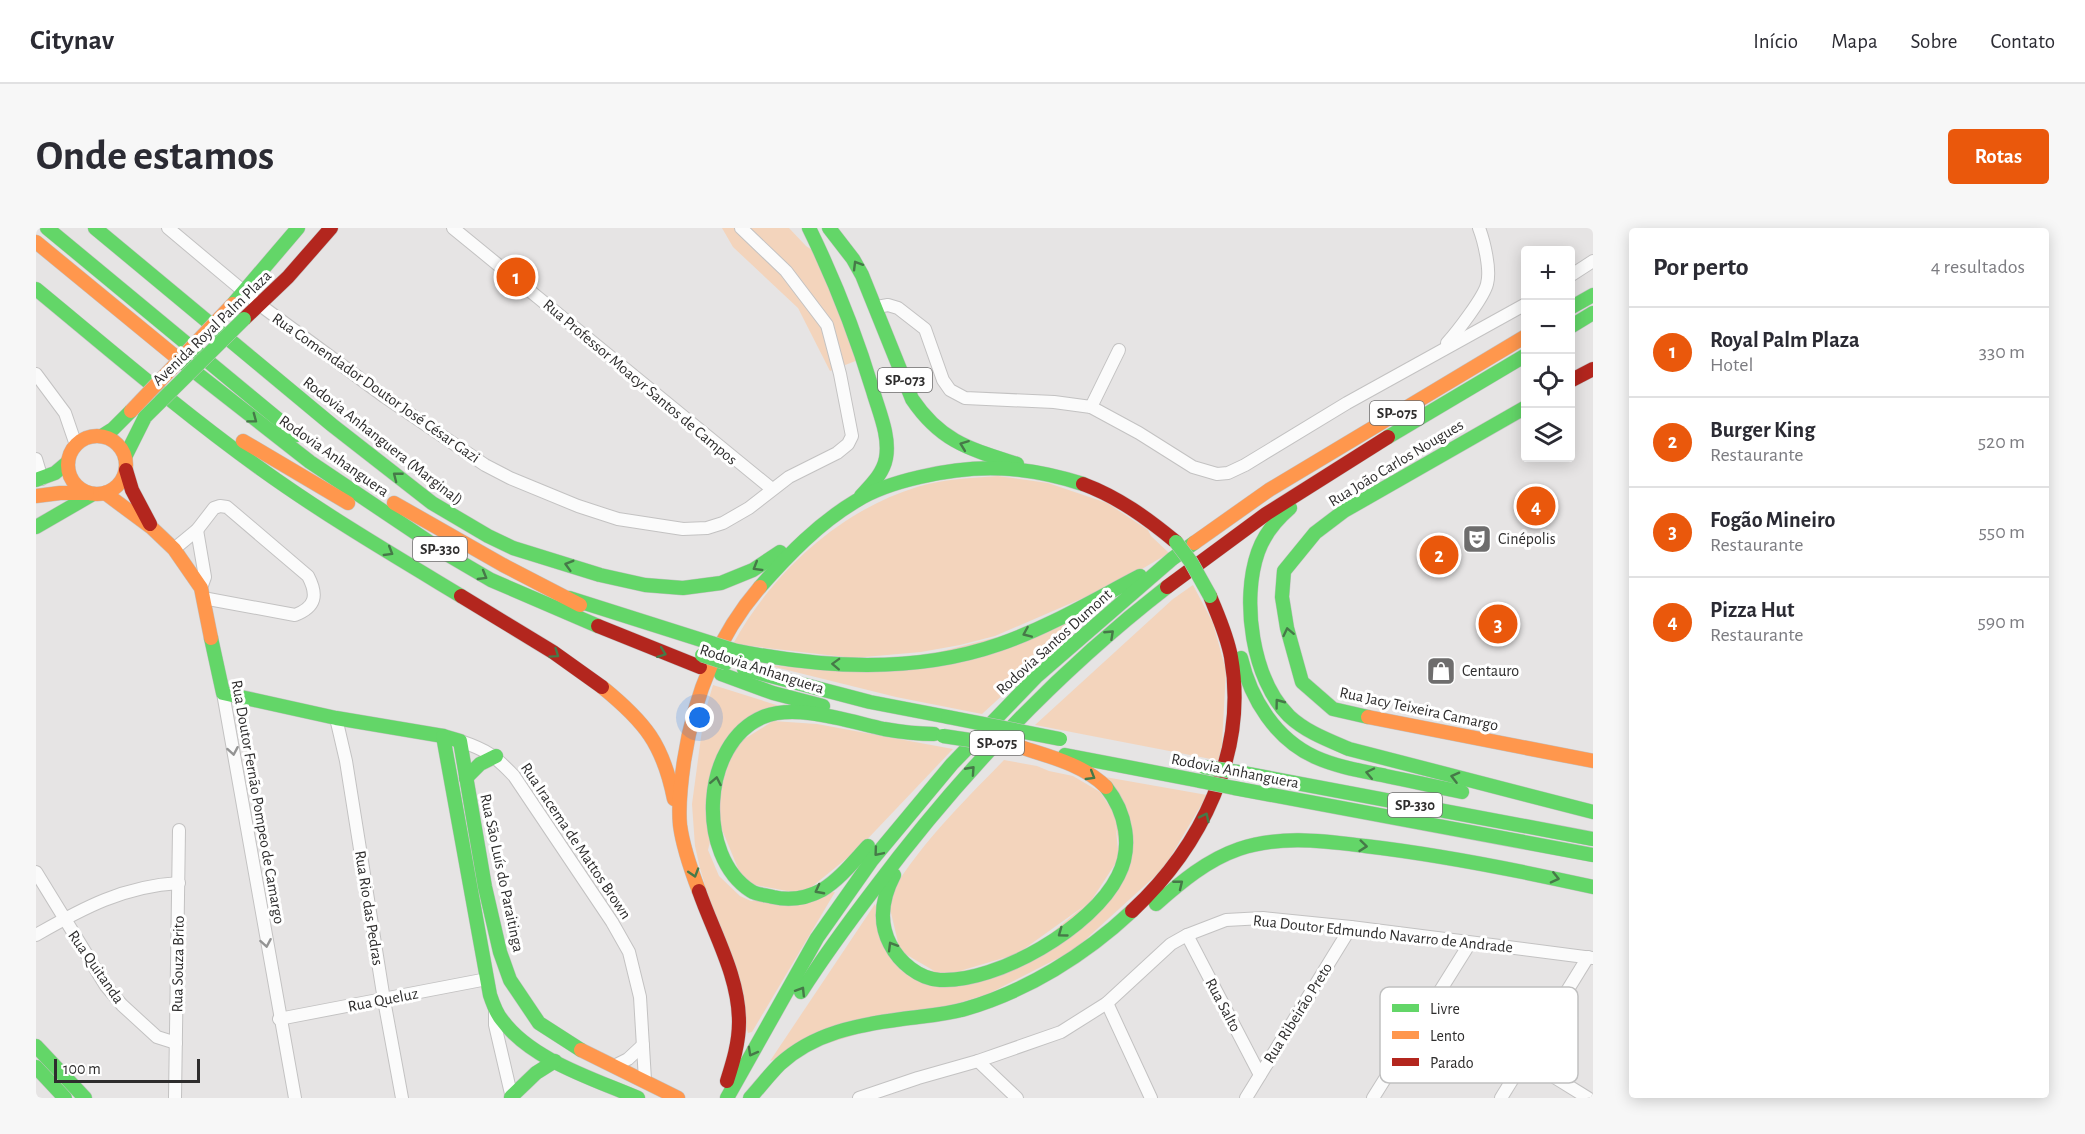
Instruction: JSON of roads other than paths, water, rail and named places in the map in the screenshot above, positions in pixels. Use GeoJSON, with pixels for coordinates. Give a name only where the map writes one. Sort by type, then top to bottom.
{"type":"FeatureCollection","features":[{"type":"Feature","properties":{"kind":"main road","name":"Rodovia Anhanguera"},"geometry":{"type":"LineString","coordinates":[[47,228],[293,432],[383,496],[559,595],[701,661]]}},
{"type":"Feature","properties":{"kind":"main road","name":"Rodovia Anhanguera (Marginal)"},"geometry":{"type":"LineString","coordinates":[[95,228],[332,425],[432,503],[513,548],[609,577],[645,585],[682,588],[721,583],[746,574],[824,524]]}},
{"type":"Feature","properties":{"kind":"main road","name":"Avenida Royal Palm Plaza"},"geometry":{"type":"LineString","coordinates":[[102,436],[113,429],[131,411],[245,292],[298,228]]}},
{"type":"Feature","properties":{"kind":"main road","name":"Avenida Royal Palm Plaza"},"geometry":{"type":"LineString","coordinates":[[126,464],[145,417],[260,305],[330,228]]}},
{"type":"Feature","properties":{"kind":"main road","name":"SP-073"},"geometry":{"type":"LineString","coordinates":[[809,228],[833,275],[842,299],[873,389],[889,450],[884,468],[856,501]]}},
{"type":"Feature","properties":{"kind":"main road","name":"SP-073"},"geometry":{"type":"LineString","coordinates":[[829,228],[853,259],[874,300],[912,399],[920,413],[937,431],[959,444],[1039,471]]}},
{"type":"Feature","properties":{"kind":"main road","name":"Rodovia Anhanguera"},"geometry":{"type":"LineString","coordinates":[[36,242],[207,383],[310,462],[450,556],[490,580],[555,609],[723,669],[773,693],[939,735],[1014,746],[1593,855]]}},
{"type":"Feature","properties":{"kind":"main road"},"geometry":{"type":"LineString","coordinates":[[36,289],[233,450],[339,522],[550,650],[616,698],[649,730],[660,749],[670,775],[682,834],[705,909],[734,981],[738,999],[740,1023],[734,1059],[725,1087],[726,1098]]}},
{"type":"Feature","properties":{"kind":"main road"},"geometry":{"type":"LineString","coordinates":[[1575,305],[1593,295]]}},
{"type":"Feature","properties":{"kind":"main road"},"geometry":{"type":"LineString","coordinates":[[842,299],[854,304],[874,300]]}},
{"type":"Feature","properties":{"kind":"main road"},"geometry":{"type":"LineString","coordinates":[[1575,324],[1593,313]]}},
{"type":"Feature","properties":{"kind":"main road"},"geometry":{"type":"LineString","coordinates":[[1575,336],[1593,327]]}},
{"type":"Feature","properties":{"kind":"main road","name":"Rodovia Santos Dumont"},"geometry":{"type":"LineString","coordinates":[[726,1098],[817,938],[872,860],[952,764],[1037,676],[1172,559],[1269,490],[1521,339]]}},
{"type":"Feature","properties":{"kind":"main road"},"geometry":{"type":"LineString","coordinates":[[111,352],[255,449],[400,533],[450,556]]}},
{"type":"Feature","properties":{"kind":"main road","name":"Rodovia Santos Dumont"},"geometry":{"type":"LineString","coordinates":[[743,1098],[781,1025],[808,981],[894,860],[955,789],[1046,691],[1123,622],[1265,515],[1335,468],[1521,358]]}},
{"type":"Feature","properties":{"kind":"main road"},"geometry":{"type":"LineString","coordinates":[[1466,392],[1521,364]]}},
{"type":"Feature","properties":{"kind":"main road"},"geometry":{"type":"LineString","coordinates":[[1575,379],[1593,369]]}},
{"type":"Feature","properties":{"kind":"main road"},"geometry":{"type":"LineString","coordinates":[[1575,379],[1593,377]]}},
{"type":"Feature","properties":{"kind":"main road","name":"Rua João Carlos Nougues"},"geometry":{"type":"LineString","coordinates":[[1292,559],[1315,533],[1344,511],[1524,408]]}},
{"type":"Feature","properties":{"kind":"main road"},"geometry":{"type":"LineString","coordinates":[[36,527],[95,493],[119,484],[126,464],[117,443],[102,436],[88,437],[76,445],[70,453],[68,462],[72,481],[79,488],[95,493]]}},
{"type":"Feature","properties":{"kind":"main road"},"geometry":{"type":"LineString","coordinates":[[39,480],[55,473],[68,462]]}},
{"type":"Feature","properties":{"kind":"main road","name":"Rua Doutor Fernão Pompeo de Camargo"},"geometry":{"type":"LineString","coordinates":[[126,464],[132,490],[152,528]]}},
{"type":"Feature","properties":{"kind":"main road"},"geometry":{"type":"LineString","coordinates":[[682,834],[683,778],[691,725],[703,684],[732,622],[760,587],[791,553],[824,524],[856,501],[885,487],[941,470],[1003,466],[1039,471],[1098,488],[1132,506],[1176,542],[1198,565],[1212,591],[1227,611],[1251,691],[1275,730],[1300,750],[1328,762],[1362,772],[1436,787],[1593,813]]}},
{"type":"Feature","properties":{"kind":"main road"},"geometry":{"type":"LineString","coordinates":[[1335,468],[1277,520],[1257,553],[1252,591],[1255,645],[1265,682],[1276,701],[1303,728],[1349,749],[1593,813]]}},
{"type":"Feature","properties":{"kind":"main road"},"geometry":{"type":"LineString","coordinates":[[36,496],[60,492],[95,493]]}},
{"type":"Feature","properties":{"kind":"main road","name":"Rua Doutor Fernão Pompeo de Camargo"},"geometry":{"type":"LineString","coordinates":[[95,493],[152,528],[174,549],[202,593],[223,693]]}},
{"type":"Feature","properties":{"kind":"main road"},"geometry":{"type":"LineString","coordinates":[[559,595],[733,650],[792,661],[881,666],[934,660],[975,651],[1024,635],[1077,610],[1172,559]]}},
{"type":"Feature","properties":{"kind":"main road","name":"Rua Jacy Teixeira Camargo"},"geometry":{"type":"LineString","coordinates":[[1292,559],[1284,571],[1282,597],[1296,663],[1302,682],[1333,709],[1593,761]]}},
{"type":"Feature","properties":{"kind":"main road"},"geometry":{"type":"LineString","coordinates":[[969,1007],[1029,983],[1075,957],[1105,935],[1149,896],[1198,832],[1214,798],[1228,756],[1233,717],[1231,657],[1212,591]]}},
{"type":"Feature","properties":{"kind":"main road","name":"Rodovia Anhanguera"},"geometry":{"type":"LineString","coordinates":[[723,669],[870,702],[1066,740]]}},
{"type":"Feature","properties":{"kind":"main road","name":"Rua Iracema de Mattos Brown"},"geometry":{"type":"LineString","coordinates":[[223,693],[336,718],[443,736],[460,741]]}},
{"type":"Feature","properties":{"kind":"main road"},"geometry":{"type":"LineString","coordinates":[[939,735],[903,732],[839,719],[796,714],[764,717],[746,726],[725,749],[718,768],[714,794],[717,849],[727,869],[740,884],[754,894],[792,899],[813,895],[838,879],[904,804],[952,764]]}},
{"type":"Feature","properties":{"kind":"main road"},"geometry":{"type":"LineString","coordinates":[[443,736],[487,979],[508,1003],[504,1023],[514,1033],[555,1061],[638,1098]]}},
{"type":"Feature","properties":{"kind":"main road","name":"Rua São Luís do Paraitinga"},"geometry":{"type":"LineString","coordinates":[[460,741],[485,887],[500,952],[510,980],[508,1003],[572,1046],[645,1080],[670,1097]]}},
{"type":"Feature","properties":{"kind":"main road"},"geometry":{"type":"LineString","coordinates":[[955,789],[899,867],[883,899],[881,916],[885,935],[893,950],[904,963],[919,974],[936,980],[953,980],[977,975],[1039,949],[1080,920],[1100,902],[1114,885],[1126,855],[1123,815],[1115,799],[1103,784],[1084,772],[1061,762],[1014,746]]}},
{"type":"Feature","properties":{"kind":"main road"},"geometry":{"type":"LineString","coordinates":[[466,778],[486,759],[496,756]]}},
{"type":"Feature","properties":{"kind":"main road","name":"Rodovia Anhanguera"},"geometry":{"type":"LineString","coordinates":[[1198,766],[1593,839]]}},
{"type":"Feature","properties":{"kind":"main road"},"geometry":{"type":"LineString","coordinates":[[1378,816],[1515,854]]}},
{"type":"Feature","properties":{"kind":"main road"},"geometry":{"type":"LineString","coordinates":[[750,1098],[783,1061],[808,1043],[834,1031],[1018,996],[1050,981],[1100,950],[1197,870],[1215,859],[1251,845],[1277,840],[1302,840],[1412,850],[1481,862],[1593,887]]}},
{"type":"Feature","properties":{"kind":"main road"},"geometry":{"type":"LineString","coordinates":[[1547,863],[1593,875]]}},
{"type":"Feature","properties":{"kind":"main road"},"geometry":{"type":"LineString","coordinates":[[36,1046],[85,1098]]}},
{"type":"Feature","properties":{"kind":"main road"},"geometry":{"type":"LineString","coordinates":[[511,1097],[527,1080],[555,1061]]}},
{"type":"Feature","properties":{"kind":"main road"},"geometry":{"type":"LineString","coordinates":[[36,1067],[66,1098]]}},
{"type":"Feature","properties":{"kind":"street","name":"Rua Comendador Doutor José César Gazi"},"geometry":{"type":"LineString","coordinates":[[168,228],[260,305],[385,397],[485,465],[510,478],[618,519],[683,529],[707,528],[738,515],[789,477],[837,453],[848,444],[852,436],[852,426],[827,326],[786,271],[741,228]]}},
{"type":"Feature","properties":{"kind":"street","name":"Rua Professor Moacyr Santos de Campos"},"geometry":{"type":"LineString","coordinates":[[453,228],[772,489]]}},
{"type":"Feature","properties":{"kind":"street"},"geometry":{"type":"LineString","coordinates":[[1440,351],[1461,327],[1487,284],[1487,262],[1479,228]]}},
{"type":"Feature","properties":{"kind":"street"},"geometry":{"type":"LineString","coordinates":[[1575,273],[1593,261]]}},
{"type":"Feature","properties":{"kind":"street"},"geometry":{"type":"LineString","coordinates":[[874,300],[898,308],[925,329],[943,380],[950,390],[965,398],[1054,402],[1091,407],[1139,433],[1192,467],[1217,474],[1228,473],[1245,465],[1347,403],[1521,307]]}},
{"type":"Feature","properties":{"kind":"street"},"geometry":{"type":"LineString","coordinates":[[1091,407],[1119,350]]}},
{"type":"Feature","properties":{"kind":"street"},"geometry":{"type":"LineString","coordinates":[[36,374],[65,413],[76,445]]}},
{"type":"Feature","properties":{"kind":"street"},"geometry":{"type":"LineString","coordinates":[[36,459],[39,480]]}},
{"type":"Feature","properties":{"kind":"street"},"geometry":{"type":"LineString","coordinates":[[174,549],[196,530],[214,508],[227,507],[308,576],[313,585],[312,604],[306,611],[295,615],[202,593],[205,577],[196,530]]}},
{"type":"Feature","properties":{"kind":"street","name":"Rua Doutor Fernão Pompeo de Camargo"},"geometry":{"type":"LineString","coordinates":[[223,693],[279,1019],[295,1098]]}},
{"type":"Feature","properties":{"kind":"street","name":"Rua Rio das Pedras"},"geometry":{"type":"LineString","coordinates":[[336,718],[346,761],[402,1098]]}},
{"type":"Feature","properties":{"kind":"street","name":"Rua Iracema de Mattos Brown"},"geometry":{"type":"LineString","coordinates":[[460,741],[496,756],[525,790],[612,922],[629,952],[640,997],[645,1080]]}},
{"type":"Feature","properties":{"kind":"street","name":"Rua Souza Brito"},"geometry":{"type":"LineString","coordinates":[[175,1098],[179,830]]}},
{"type":"Feature","properties":{"kind":"street","name":"Rua Quitanda"},"geometry":{"type":"LineString","coordinates":[[36,872],[63,920],[106,986],[122,1005],[157,1037],[176,1043]]}},
{"type":"Feature","properties":{"kind":"street"},"geometry":{"type":"LineString","coordinates":[[36,935],[112,896],[156,884],[179,883]]}},
{"type":"Feature","properties":{"kind":"street","name":"Rua Doutor Edmundo Navarro de Andrade"},"geometry":{"type":"LineString","coordinates":[[861,1097],[978,1061],[1061,1032],[1107,1003],[1152,959],[1171,944],[1187,935],[1226,920],[1263,918],[1591,957]]}},
{"type":"Feature","properties":{"kind":"street","name":"Rua Ribeirão Preto"},"geometry":{"type":"LineString","coordinates":[[1246,1098],[1351,927]]}},
{"type":"Feature","properties":{"kind":"street","name":"Rua Salto"},"geometry":{"type":"LineString","coordinates":[[1187,935],[1260,1075]]}},
{"type":"Feature","properties":{"kind":"street"},"geometry":{"type":"LineString","coordinates":[[1442,987],[1470,943]]}},
{"type":"Feature","properties":{"kind":"street"},"geometry":{"type":"LineString","coordinates":[[1572,987],[1591,957]]}},
{"type":"Feature","properties":{"kind":"street","name":"Rua Queluz"},"geometry":{"type":"LineString","coordinates":[[279,1019],[487,979]]}},
{"type":"Feature","properties":{"kind":"street"},"geometry":{"type":"LineString","coordinates":[[508,1003],[495,1025],[511,1097]]}},
{"type":"Feature","properties":{"kind":"street"},"geometry":{"type":"LineString","coordinates":[[1107,1003],[1151,1098]]}},
{"type":"Feature","properties":{"kind":"street"},"geometry":{"type":"LineString","coordinates":[[614,1066],[628,1059],[643,1046]]}},
{"type":"Feature","properties":{"kind":"street"},"geometry":{"type":"LineString","coordinates":[[978,1061],[1017,1098]]}},
{"type":"Feature","properties":{"kind":"street"},"geometry":{"type":"LineString","coordinates":[[1373,1098],[1382,1083]]}},
{"type":"Feature","properties":{"kind":"street"},"geometry":{"type":"LineString","coordinates":[[1501,1098],[1510,1083]]}},
{"type":"Feature","properties":{"kind":"street"},"geometry":{"type":"LineString","coordinates":[[1564,1083],[1588,1098]]}},
{"type":"Feature","properties":{"kind":"place","name":"Royal Palm Plaza"},"geometry":{"type":"Point","coordinates":[516,277]}},
{"type":"Feature","properties":{"kind":"place","name":"Pizza Hut"},"geometry":{"type":"Point","coordinates":[1536,506]}},
{"type":"Feature","properties":{"kind":"place","name":"Cinépolis"},"geometry":{"type":"Point","coordinates":[1477,539]}},
{"type":"Feature","properties":{"kind":"place","name":"Burger King"},"geometry":{"type":"Point","coordinates":[1439,555]}},
{"type":"Feature","properties":{"kind":"place","name":"Fogão Mineiro"},"geometry":{"type":"Point","coordinates":[1498,624]}},
{"type":"Feature","properties":{"kind":"place","name":"Centauro"},"geometry":{"type":"Point","coordinates":[1441,671]}}]}
